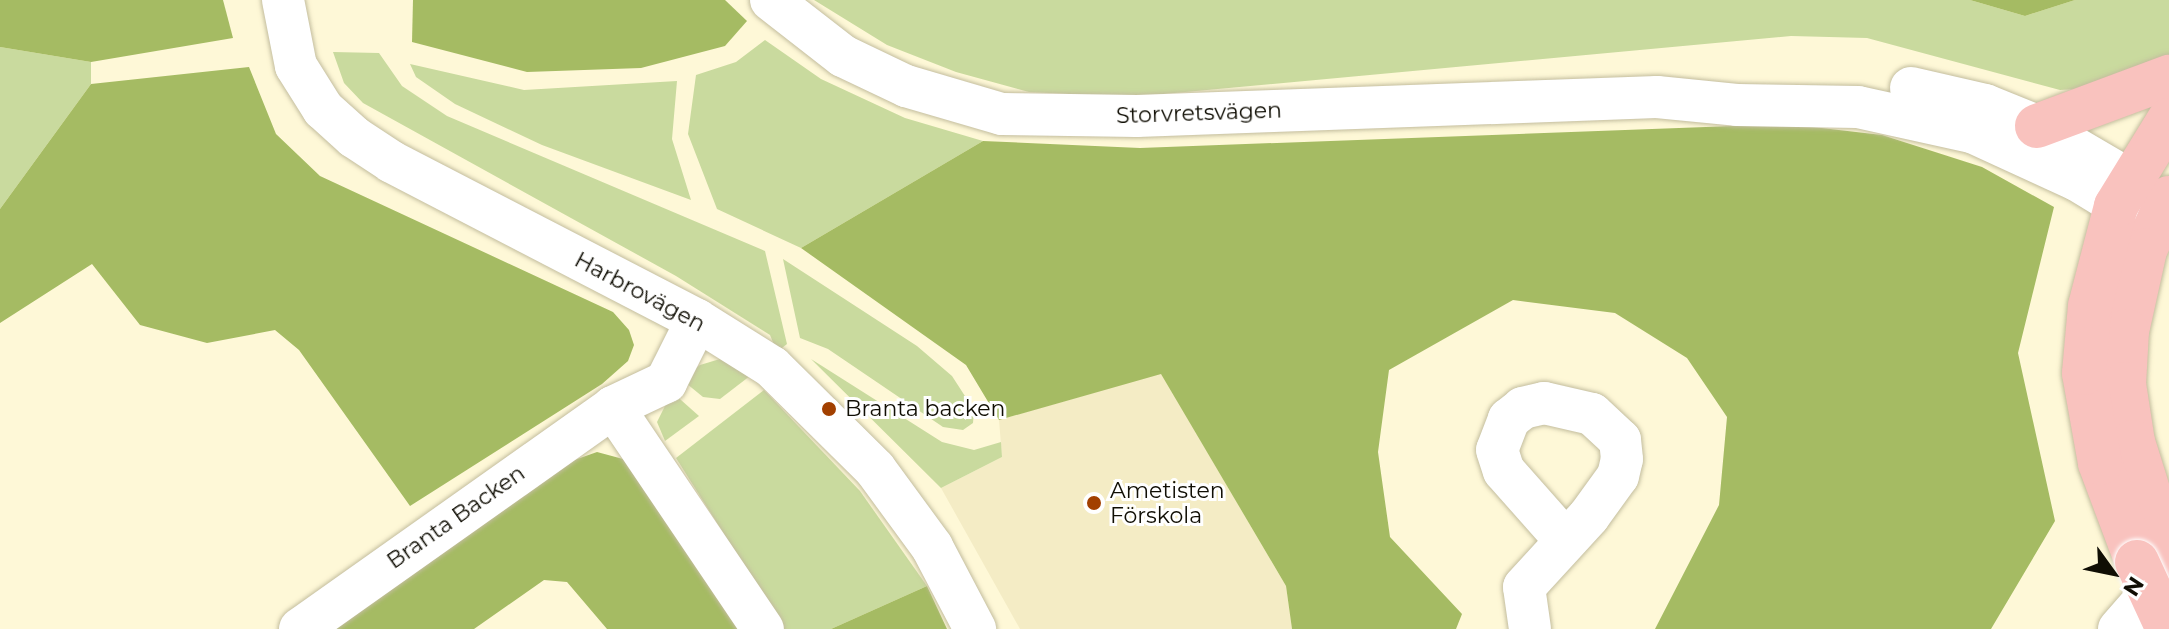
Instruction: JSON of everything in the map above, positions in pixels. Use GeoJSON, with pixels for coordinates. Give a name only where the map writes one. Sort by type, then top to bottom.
{"type":"FeatureCollection","features":[{"type":"Feature","properties":{"kind":"main road"},"geometry":{"type":"LineString","coordinates":[[2037,126],[2169,77]]}},
{"type":"Feature","properties":{"kind":"main road"},"geometry":{"type":"LineString","coordinates":[[2168,629],[2160,560],[2100,463],[2084,373],[2090,306],[2147,202],[2169,120]]}},
{"type":"Feature","properties":{"kind":"street","name":"Storvretsvägen"},"geometry":{"type":"LineString","coordinates":[[780,8],[843,56],[906,86],[1002,114],[1137,116],[1657,97],[1737,105],[1858,107],[1972,132],[2077,180],[2147,202]]}},
{"type":"Feature","properties":{"kind":"street","name":"Harbrovägen"},"geometry":{"type":"LineString","coordinates":[[289,32],[323,109],[392,162],[697,320],[772,367],[875,469],[932,547],[975,629]]}},
{"type":"Feature","properties":{"kind":"street","name":"Storvretsvägen"},"geometry":{"type":"LineString","coordinates":[[1657,97],[1740,80],[1863,81],[1985,105],[2037,126],[2147,202]]}},
{"type":"Feature","properties":{"kind":"street","name":"Branta Backen"},"geometry":{"type":"LineString","coordinates":[[300,629],[613,407],[666,382],[697,320]]}},
{"type":"Feature","properties":{"kind":"street"},"geometry":{"type":"LineString","coordinates":[[613,407],[763,629]]}},
{"type":"Feature","properties":{"kind":"street"},"geometry":{"type":"LineString","coordinates":[[1530,629],[1524,587],[1565,540]]}},
{"type":"Feature","properties":{"kind":"street"},"geometry":{"type":"LineString","coordinates":[[2119,629],[2160,560]]}},
{"type":"Feature","properties":{"kind":"shaded area","name":"Ametisten Förskola"},"geometry":{"type":"Polygon","coordinates":[[[1161,373],[1286,586],[1292,629],[1020,629],[941,488],[1002,457],[999,420],[1161,373]]]}},
{"type":"Feature","properties":{"kind":"green space"},"geometry":{"type":"Polygon","coordinates":[[[0,0],[223,0],[233,38],[91,62],[0,47],[0,0]]]}},
{"type":"Feature","properties":{"kind":"green space"},"geometry":{"type":"Polygon","coordinates":[[[413,0],[725,0],[747,21],[725,46],[641,68],[527,72],[412,42],[413,0]]]}},
{"type":"Feature","properties":{"kind":"green space"},"geometry":{"type":"Polygon","coordinates":[[[814,0],[1970,0],[2025,16],[2075,0],[2169,0],[2169,63],[2093,88],[2060,90],[1867,38],[1791,36],[1131,97],[1029,92],[956,72],[887,45],[814,0]]]}},
{"type":"Feature","properties":{"kind":"green space"},"geometry":{"type":"Polygon","coordinates":[[[1970,0],[2075,0],[2025,16],[1970,0]]]}},
{"type":"Feature","properties":{"kind":"green space"},"geometry":{"type":"Polygon","coordinates":[[[765,40],[821,79],[905,118],[983,141],[801,248],[717,209],[688,134],[696,75],[736,62],[765,40]]]}},
{"type":"Feature","properties":{"kind":"green space"},"geometry":{"type":"Polygon","coordinates":[[[0,47],[91,62],[91,84],[0,209],[0,47]]]}},
{"type":"Feature","properties":{"kind":"green space"},"geometry":{"type":"Polygon","coordinates":[[[333,52],[379,53],[402,86],[447,116],[765,251],[787,344],[777,352],[770,335],[676,276],[363,103],[344,83],[333,52]]]}},
{"type":"Feature","properties":{"kind":"green space"},"geometry":{"type":"Polygon","coordinates":[[[410,64],[524,90],[677,81],[672,139],[691,200],[542,145],[455,104],[416,77],[410,64]]]}},
{"type":"Feature","properties":{"kind":"green space"},"geometry":{"type":"Polygon","coordinates":[[[249,67],[276,134],[320,176],[613,312],[629,330],[634,345],[628,361],[602,384],[410,506],[299,350],[275,330],[207,343],[140,325],[92,264],[0,323],[0,209],[91,84],[249,67]]]}},
{"type":"Feature","properties":{"kind":"green space"},"geometry":{"type":"Polygon","coordinates":[[[1787,124],[1882,135],[1982,167],[2054,207],[2018,353],[2055,521],[1991,629],[1655,629],[1719,505],[1727,417],[1687,358],[1615,313],[1513,300],[1389,370],[1378,452],[1390,537],[1462,614],[1456,629],[1292,629],[1286,586],[1161,374],[999,420],[966,365],[801,248],[983,141],[1140,148],[1787,124]]]}},
{"type":"Feature","properties":{"kind":"green space"},"geometry":{"type":"Polygon","coordinates":[[[783,259],[917,346],[952,376],[974,410],[973,423],[963,430],[943,427],[828,349],[800,338],[783,259]]]}},
{"type":"Feature","properties":{"kind":"green space"},"geometry":{"type":"Polygon","coordinates":[[[730,356],[759,369],[720,399],[703,397],[681,379],[700,365],[730,356]]]}},
{"type":"Feature","properties":{"kind":"green space"},"geometry":{"type":"Polygon","coordinates":[[[811,359],[942,442],[974,450],[1001,442],[1002,457],[941,488],[811,359]]]}},
{"type":"Feature","properties":{"kind":"green space"},"geometry":{"type":"Polygon","coordinates":[[[764,390],[860,491],[927,586],[831,629],[784,629],[676,458],[764,390]]]}},
{"type":"Feature","properties":{"kind":"green space"},"geometry":{"type":"Polygon","coordinates":[[[672,392],[699,416],[665,441],[657,422],[672,392]]]}},
{"type":"Feature","properties":{"kind":"green space"},"geometry":{"type":"Polygon","coordinates":[[[597,452],[623,459],[648,481],[745,629],[607,629],[567,582],[544,580],[474,629],[323,629],[563,464],[597,452]]]}},
{"type":"Feature","properties":{"kind":"green space"},"geometry":{"type":"Polygon","coordinates":[[[927,586],[947,629],[831,629],[927,586]]]}},
{"type":"Feature","properties":{"kind":"place","name":"Branta backen"},"geometry":{"type":"Point","coordinates":[829,409]}},
{"type":"Feature","properties":{"kind":"place","name":"Ametisten Förskola"},"geometry":{"type":"Point","coordinates":[1094,503]}}]}
